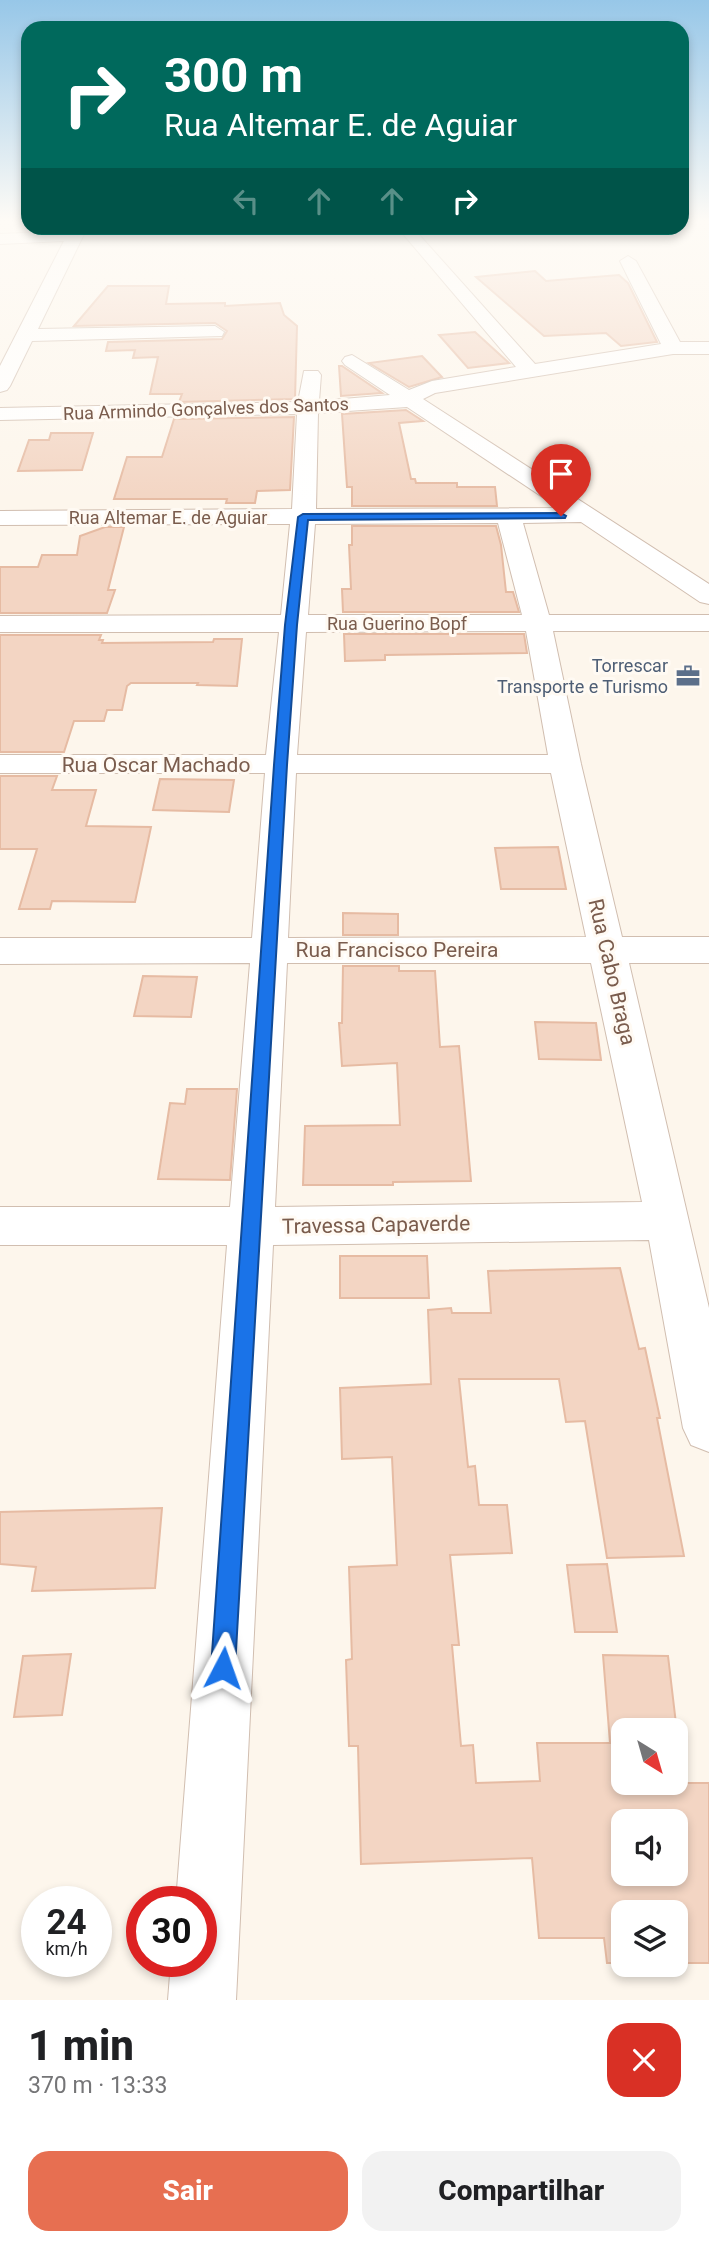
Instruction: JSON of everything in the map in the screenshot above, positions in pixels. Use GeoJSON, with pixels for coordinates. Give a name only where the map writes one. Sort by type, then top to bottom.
{"type":"FeatureCollection","features":[{"type":"Feature","properties":{"kind":"street"},"geometry":{"type":"LineString","coordinates":[[0,386],[37,315]]}},
{"type":"Feature","properties":{"kind":"street"},"geometry":{"type":"LineString","coordinates":[[482,315],[530,370]]}},
{"type":"Feature","properties":{"kind":"street"},"geometry":{"type":"LineString","coordinates":[[656,315],[673,348]]}},
{"type":"Feature","properties":{"kind":"street"},"geometry":{"type":"LineString","coordinates":[[27,335],[215,332]]}},
{"type":"Feature","properties":{"kind":"street"},"geometry":{"type":"LineString","coordinates":[[411,400],[419,391],[432,387],[673,348],[709,348]]}},
{"type":"Feature","properties":{"kind":"street"},"geometry":{"type":"LineString","coordinates":[[352,361],[709,596]]}},
{"type":"Feature","properties":{"kind":"street"},"geometry":{"type":"LineString","coordinates":[[201,2000],[281,765],[291,625],[303,517],[309,391]]}},
{"type":"Feature","properties":{"kind":"street","name":"Rua Armindo Gonçalves dos Santos"},"geometry":{"type":"LineString","coordinates":[[0,414],[309,391],[411,400]]}},
{"type":"Feature","properties":{"kind":"street","name":"Rua Altemar E. de Aguiar"},"geometry":{"type":"LineString","coordinates":[[0,518],[588,515]]}},
{"type":"Feature","properties":{"kind":"street","name":"Rua Cabo Braga"},"geometry":{"type":"LineString","coordinates":[[509,517],[538,624],[565,764],[668,1221],[709,1429]]}},
{"type":"Feature","properties":{"kind":"street","name":"Rua Guerino Bopf"},"geometry":{"type":"LineString","coordinates":[[0,624],[709,623]]}},
{"type":"Feature","properties":{"kind":"street","name":"Rua Oscar Machado"},"geometry":{"type":"LineString","coordinates":[[0,764],[565,764]]}},
{"type":"Feature","properties":{"kind":"street","name":"Rua Francisco Pereira"},"geometry":{"type":"LineString","coordinates":[[0,951],[709,950]]}},
{"type":"Feature","properties":{"kind":"street","name":"Travessa Capaverde"},"geometry":{"type":"LineString","coordinates":[[0,1226],[668,1221]]}},
{"type":"Feature","properties":{"kind":"building"},"geometry":{"type":"Polygon","coordinates":[[[83,315],[284,315],[297,326],[295,399],[179,402],[182,394],[150,394],[158,357],[133,358],[135,350],[106,351],[108,342],[222,339],[227,331],[215,323],[74,326],[83,315]]]}},
{"type":"Feature","properties":{"kind":"building"},"geometry":{"type":"Polygon","coordinates":[[[520,315],[644,315],[657,342],[621,346],[606,333],[544,336],[520,315]]]}},
{"type":"Feature","properties":{"kind":"building"},"geometry":{"type":"Polygon","coordinates":[[[475,332],[509,363],[468,368],[439,335],[475,332]]]}},
{"type":"Feature","properties":{"kind":"building"},"geometry":{"type":"Polygon","coordinates":[[[422,356],[442,377],[409,387],[369,363],[422,356]]]}},
{"type":"Feature","properties":{"kind":"building"},"geometry":{"type":"Polygon","coordinates":[[[339,366],[342,366],[382,393],[341,396],[339,366]]]}},
{"type":"Feature","properties":{"kind":"building"},"geometry":{"type":"Polygon","coordinates":[[[406,410],[423,421],[399,423],[411,479],[415,479],[416,483],[457,483],[457,487],[495,487],[497,506],[352,506],[352,487],[347,487],[342,414],[406,410]]]}},
{"type":"Feature","properties":{"kind":"building"},"geometry":{"type":"Polygon","coordinates":[[[294,417],[290,490],[257,491],[255,503],[226,503],[227,499],[114,499],[127,457],[162,457],[174,419],[294,417]]]}},
{"type":"Feature","properties":{"kind":"building"},"geometry":{"type":"Polygon","coordinates":[[[51,433],[93,433],[82,470],[18,471],[29,440],[49,440],[51,433]]]}},
{"type":"Feature","properties":{"kind":"building"},"geometry":{"type":"Polygon","coordinates":[[[352,526],[496,526],[506,592],[513,592],[519,612],[343,612],[342,589],[351,589],[349,545],[352,545],[352,526]]]}},
{"type":"Feature","properties":{"kind":"building"},"geometry":{"type":"Polygon","coordinates":[[[105,527],[124,527],[108,590],[115,590],[107,613],[0,613],[0,567],[38,567],[42,555],[77,555],[80,536],[105,527]]]}},
{"type":"Feature","properties":{"kind":"building"},"geometry":{"type":"Polygon","coordinates":[[[344,634],[524,634],[527,653],[385,655],[385,660],[345,661],[344,634]]]}},
{"type":"Feature","properties":{"kind":"building"},"geometry":{"type":"Polygon","coordinates":[[[0,635],[101,635],[99,640],[103,640],[102,643],[213,642],[214,639],[242,639],[237,686],[131,683],[127,686],[122,710],[107,710],[104,721],[74,721],[64,752],[0,752],[0,635]]]}},
{"type":"Feature","properties":{"kind":"building"},"geometry":{"type":"Polygon","coordinates":[[[0,776],[57,776],[52,790],[96,790],[86,826],[151,827],[135,902],[52,901],[50,909],[19,909],[37,849],[0,849],[0,776]]]}},
{"type":"Feature","properties":{"kind":"building"},"geometry":{"type":"Polygon","coordinates":[[[160,779],[234,780],[229,812],[153,810],[160,779]]]}},
{"type":"Feature","properties":{"kind":"building"},"geometry":{"type":"Polygon","coordinates":[[[558,847],[566,889],[501,889],[495,848],[558,847]]]}},
{"type":"Feature","properties":{"kind":"building"},"geometry":{"type":"Polygon","coordinates":[[[343,913],[398,914],[398,935],[343,935],[343,913]]]}},
{"type":"Feature","properties":{"kind":"building"},"geometry":{"type":"Polygon","coordinates":[[[343,966],[399,966],[399,971],[435,971],[440,1047],[459,1046],[471,1181],[393,1182],[393,1185],[303,1185],[305,1126],[400,1125],[397,1063],[342,1066],[339,1023],[342,1023],[343,966]]]}},
{"type":"Feature","properties":{"kind":"building"},"geometry":{"type":"Polygon","coordinates":[[[143,976],[197,977],[191,1017],[134,1016],[143,976]]]}},
{"type":"Feature","properties":{"kind":"building"},"geometry":{"type":"Polygon","coordinates":[[[535,1022],[596,1023],[601,1060],[539,1059],[535,1022]]]}},
{"type":"Feature","properties":{"kind":"building"},"geometry":{"type":"Polygon","coordinates":[[[187,1089],[237,1089],[230,1180],[158,1179],[170,1103],[185,1104],[187,1089]]]}},
{"type":"Feature","properties":{"kind":"building"},"geometry":{"type":"Polygon","coordinates":[[[340,1256],[427,1256],[429,1298],[340,1298],[340,1256]]]}},
{"type":"Feature","properties":{"kind":"building"},"geometry":{"type":"Polygon","coordinates":[[[620,1268],[639,1349],[645,1348],[684,1556],[607,1558],[585,1421],[566,1422],[559,1379],[459,1379],[468,1467],[475,1466],[479,1505],[507,1505],[512,1553],[450,1555],[459,1645],[452,1645],[461,1746],[473,1745],[476,1783],[540,1781],[537,1743],[610,1743],[603,1655],[668,1656],[675,1718],[611,1718],[611,1796],[688,1796],[688,1783],[709,1783],[709,1963],[688,1963],[688,1900],[611,1900],[611,1963],[607,1963],[604,1938],[539,1938],[532,1858],[361,1864],[358,1746],[349,1746],[346,1660],[352,1659],[349,1567],[397,1565],[392,1457],[342,1459],[340,1388],[431,1384],[428,1310],[451,1308],[452,1313],[491,1313],[488,1271],[620,1268]]]}},
{"type":"Feature","properties":{"kind":"building"},"geometry":{"type":"Polygon","coordinates":[[[162,1508],[155,1588],[32,1591],[36,1567],[0,1564],[0,1512],[162,1508]]]}},
{"type":"Feature","properties":{"kind":"building"},"geometry":{"type":"Polygon","coordinates":[[[607,1564],[617,1632],[575,1632],[567,1565],[607,1564]]]}},
{"type":"Feature","properties":{"kind":"building"},"geometry":{"type":"Polygon","coordinates":[[[71,1654],[62,1715],[14,1717],[23,1656],[71,1654]]]}},
{"type":"Feature","properties":{"kind":"place","name":"Torrescar Transporte e Turismo"},"geometry":{"type":"Point","coordinates":[688,676]}},
{"type":"Feature","properties":{"kind":"route"},"geometry":{"type":"LineString","coordinates":[[223,1668],[281,765],[291,625],[303,517],[561,516]]}}]}
